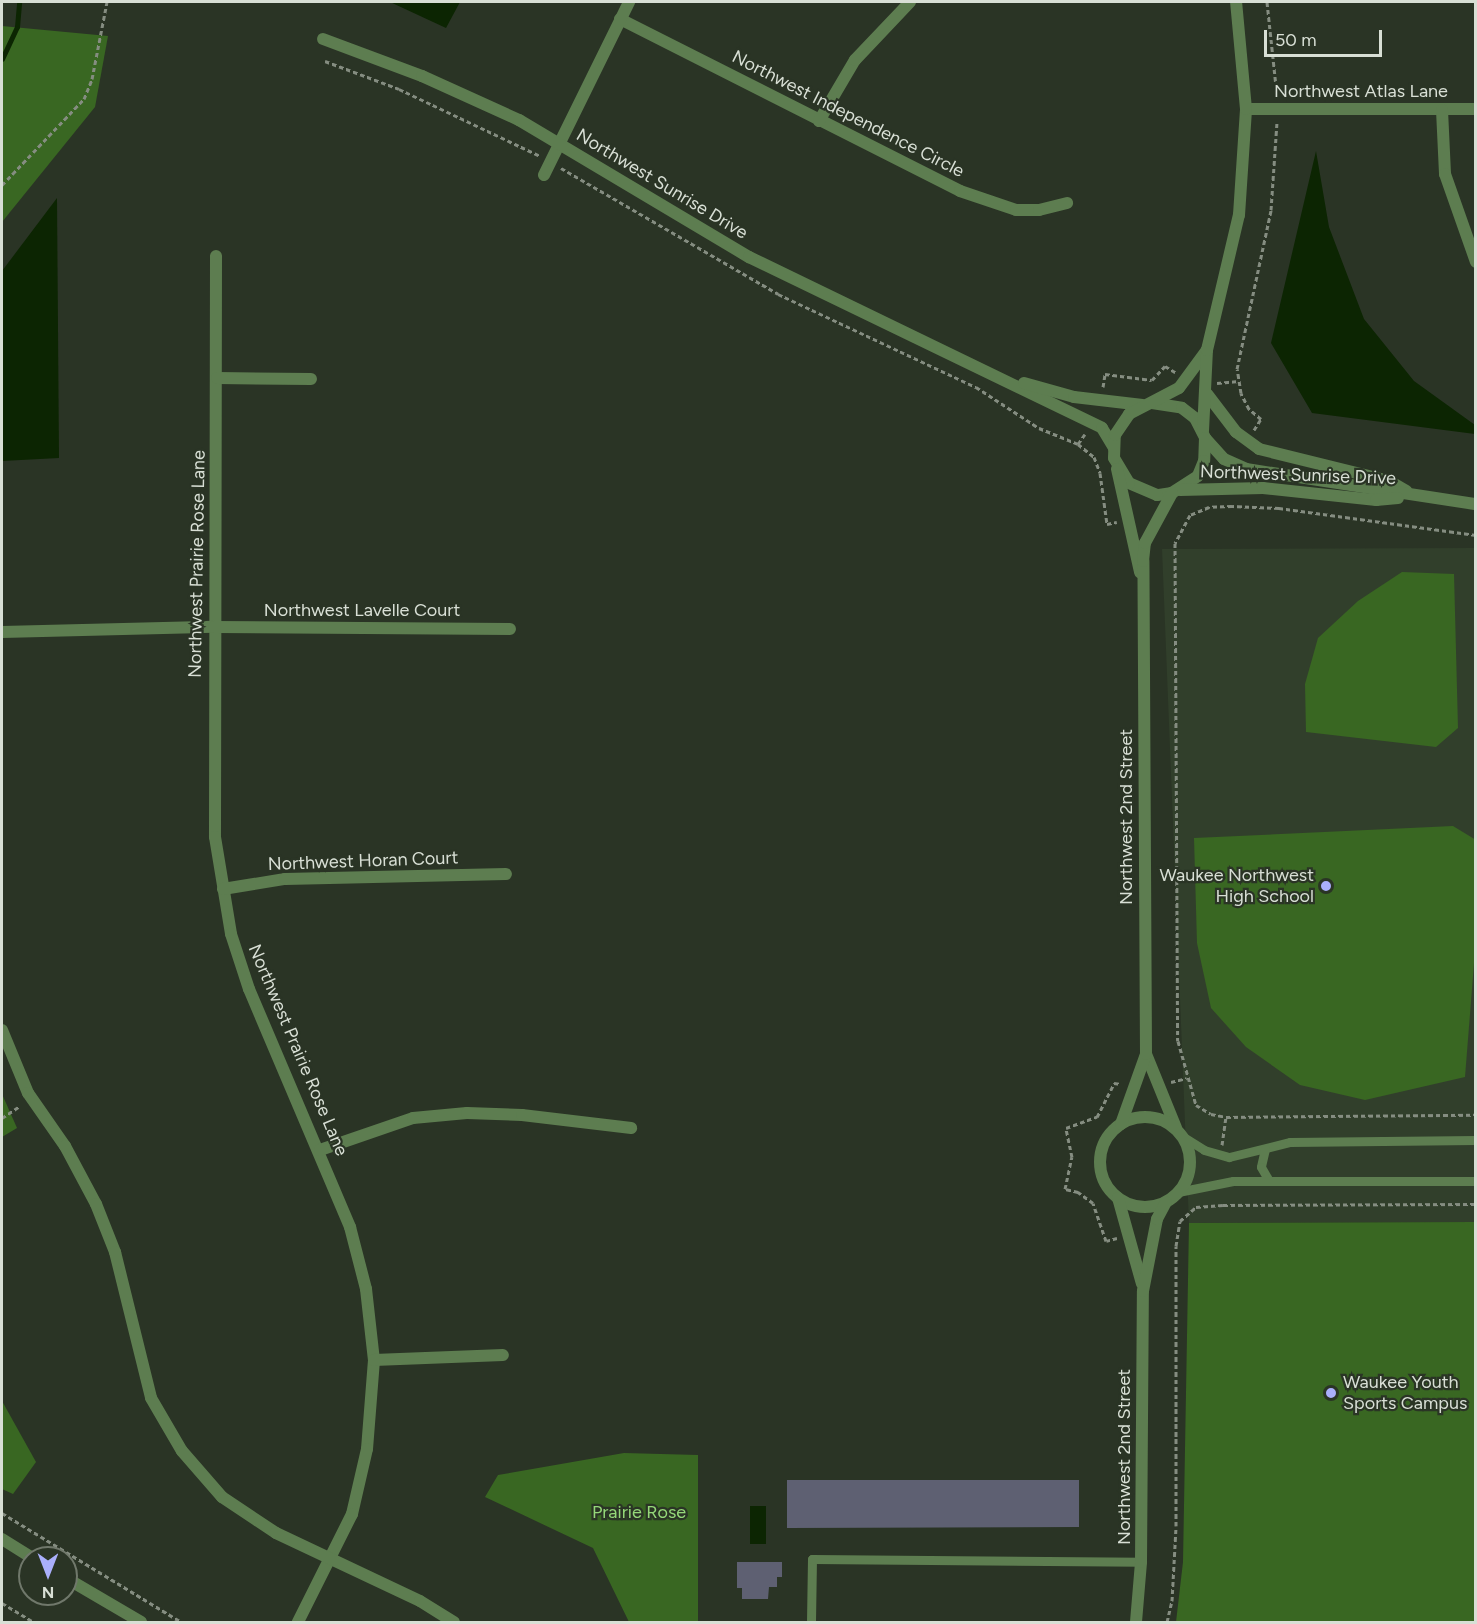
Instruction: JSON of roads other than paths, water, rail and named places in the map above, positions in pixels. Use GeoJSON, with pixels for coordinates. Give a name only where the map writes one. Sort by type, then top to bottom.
{"type":"FeatureCollection","features":[{"type":"Feature","properties":{"kind":"street"},"geometry":{"type":"LineString","coordinates":[[544,175],[629,2]]}},
{"type":"Feature","properties":{"kind":"street"},"geometry":{"type":"LineString","coordinates":[[819,121],[855,60],[910,2]]}},
{"type":"Feature","properties":{"kind":"street"},"geometry":{"type":"LineString","coordinates":[[1207,350],[1179,388],[1148,404],[1121,424],[1114,453],[1130,483],[1157,495],[1176,491],[1198,476],[1204,461],[1207,350],[1239,215],[1246,109],[1236,2]]}},
{"type":"Feature","properties":{"kind":"street","name":"Northwest Independence Circle"},"geometry":{"type":"LineString","coordinates":[[620,19],[819,121],[994,205],[1039,210],[1067,203]]}},
{"type":"Feature","properties":{"kind":"street","name":"Northwest Sunrise Drive"},"geometry":{"type":"LineString","coordinates":[[323,39],[462,93],[559,143],[749,257],[1102,428],[1114,453]]}},
{"type":"Feature","properties":{"kind":"street","name":"Northwest Atlas Lane"},"geometry":{"type":"LineString","coordinates":[[1246,109],[1476,109]]}},
{"type":"Feature","properties":{"kind":"street"},"geometry":{"type":"LineString","coordinates":[[1442,110],[1445,174],[1476,262]]}},
{"type":"Feature","properties":{"kind":"street","name":"Northwest Prairie Rose Lane"},"geometry":{"type":"LineString","coordinates":[[216,256],[213,807],[223,889],[231,934],[249,989],[320,1150],[350,1227],[366,1289],[374,1360],[367,1449],[352,1514],[297,1623]]}},
{"type":"Feature","properties":{"kind":"street","name":"Northwest Sunrise Drive"},"geometry":{"type":"LineString","coordinates":[[980,367],[1074,397],[1148,404]]}},
{"type":"Feature","properties":{"kind":"street"},"geometry":{"type":"LineString","coordinates":[[217,378],[311,379]]}},
{"type":"Feature","properties":{"kind":"street"},"geometry":{"type":"LineString","coordinates":[[1207,394],[1236,432],[1259,449],[1389,481],[1415,496]]}},
{"type":"Feature","properties":{"kind":"street"},"geometry":{"type":"LineString","coordinates":[[1148,404],[1182,408],[1204,434]]}},
{"type":"Feature","properties":{"kind":"street","name":"Northwest Sunrise Drive"},"geometry":{"type":"LineString","coordinates":[[1204,434],[1224,459],[1246,469],[1476,504]]}},
{"type":"Feature","properties":{"kind":"street","name":"Northwest 2nd Street"},"geometry":{"type":"LineString","coordinates":[[1114,453],[1142,579]]}},
{"type":"Feature","properties":{"kind":"street","name":"Northwest Sunrise Drive"},"geometry":{"type":"LineString","coordinates":[[1176,491],[1263,488],[1376,500],[1415,496]]}},
{"type":"Feature","properties":{"kind":"street","name":"Northwest 2nd Street"},"geometry":{"type":"LineString","coordinates":[[1143,1291],[1118,1198],[1103,1179],[1100,1165],[1107,1137],[1121,1124],[1146,1054],[1142,579],[1145,543],[1176,491]]}},
{"type":"Feature","properties":{"kind":"street","name":"Northwest Lavelle Court"},"geometry":{"type":"LineString","coordinates":[[2,632],[214,627],[510,629]]}},
{"type":"Feature","properties":{"kind":"street","name":"Northwest Horan Court"},"geometry":{"type":"LineString","coordinates":[[223,889],[285,879],[506,873]]}},
{"type":"Feature","properties":{"kind":"street"},"geometry":{"type":"LineString","coordinates":[[2,1030],[32,1099],[65,1146],[96,1204],[115,1252],[151,1398],[182,1451],[222,1497],[276,1533],[330,1561],[420,1600],[454,1623]]}},
{"type":"Feature","properties":{"kind":"street","name":"Northwest 2nd Street"},"geometry":{"type":"LineString","coordinates":[[1136,1623],[1142,1562],[1143,1291],[1157,1219],[1166,1202],[1178,1192],[1190,1165],[1180,1134],[1146,1054]]}},
{"type":"Feature","properties":{"kind":"street"},"geometry":{"type":"LineString","coordinates":[[320,1150],[413,1118],[467,1113],[522,1115],[631,1128]]}},
{"type":"Feature","properties":{"kind":"street"},"geometry":{"type":"LineString","coordinates":[[1121,1124],[1144,1117],[1158,1118],[1180,1134]]}},
{"type":"Feature","properties":{"kind":"street"},"geometry":{"type":"LineString","coordinates":[[1118,1198],[1136,1206],[1166,1202]]}},
{"type":"Feature","properties":{"kind":"street"},"geometry":{"type":"LineString","coordinates":[[374,1360],[503,1355]]}},
{"type":"Feature","properties":{"kind":"street"},"geometry":{"type":"LineString","coordinates":[[2,1539],[18,1549]]}},
{"type":"Feature","properties":{"kind":"street"},"geometry":{"type":"LineString","coordinates":[[78,1585],[141,1623]]}},
{"type":"Feature","properties":{"kind":"lane"},"geometry":{"type":"LineString","coordinates":[[1180,1134],[1204,1150],[1229,1157],[1290,1142],[1476,1140]]}},
{"type":"Feature","properties":{"kind":"lane"},"geometry":{"type":"LineString","coordinates":[[1265,1149],[1261,1167],[1269,1181]]}},
{"type":"Feature","properties":{"kind":"lane"},"geometry":{"type":"LineString","coordinates":[[1178,1192],[1233,1181],[1476,1181]]}},
{"type":"Feature","properties":{"kind":"lane"},"geometry":{"type":"LineString","coordinates":[[811,1623],[812,1559],[1142,1562]]}},
{"type":"Feature","properties":{"kind":"waterway"},"geometry":{"type":"LineString","coordinates":[[2,59],[17,27],[19,2]]}},
{"type":"Feature","properties":{"kind":"place","name":"Waukee Northwest High School"},"geometry":{"type":"Point","coordinates":[1326,886]}},
{"type":"Feature","properties":{"kind":"place","name":"Waukee Youth Sports Campus"},"geometry":{"type":"Point","coordinates":[1331,1393]}},
{"type":"Feature","properties":{"kind":"park label","name":"Prairie Rose"},"geometry":{"type":"Point","coordinates":[639,1512]}}]}
